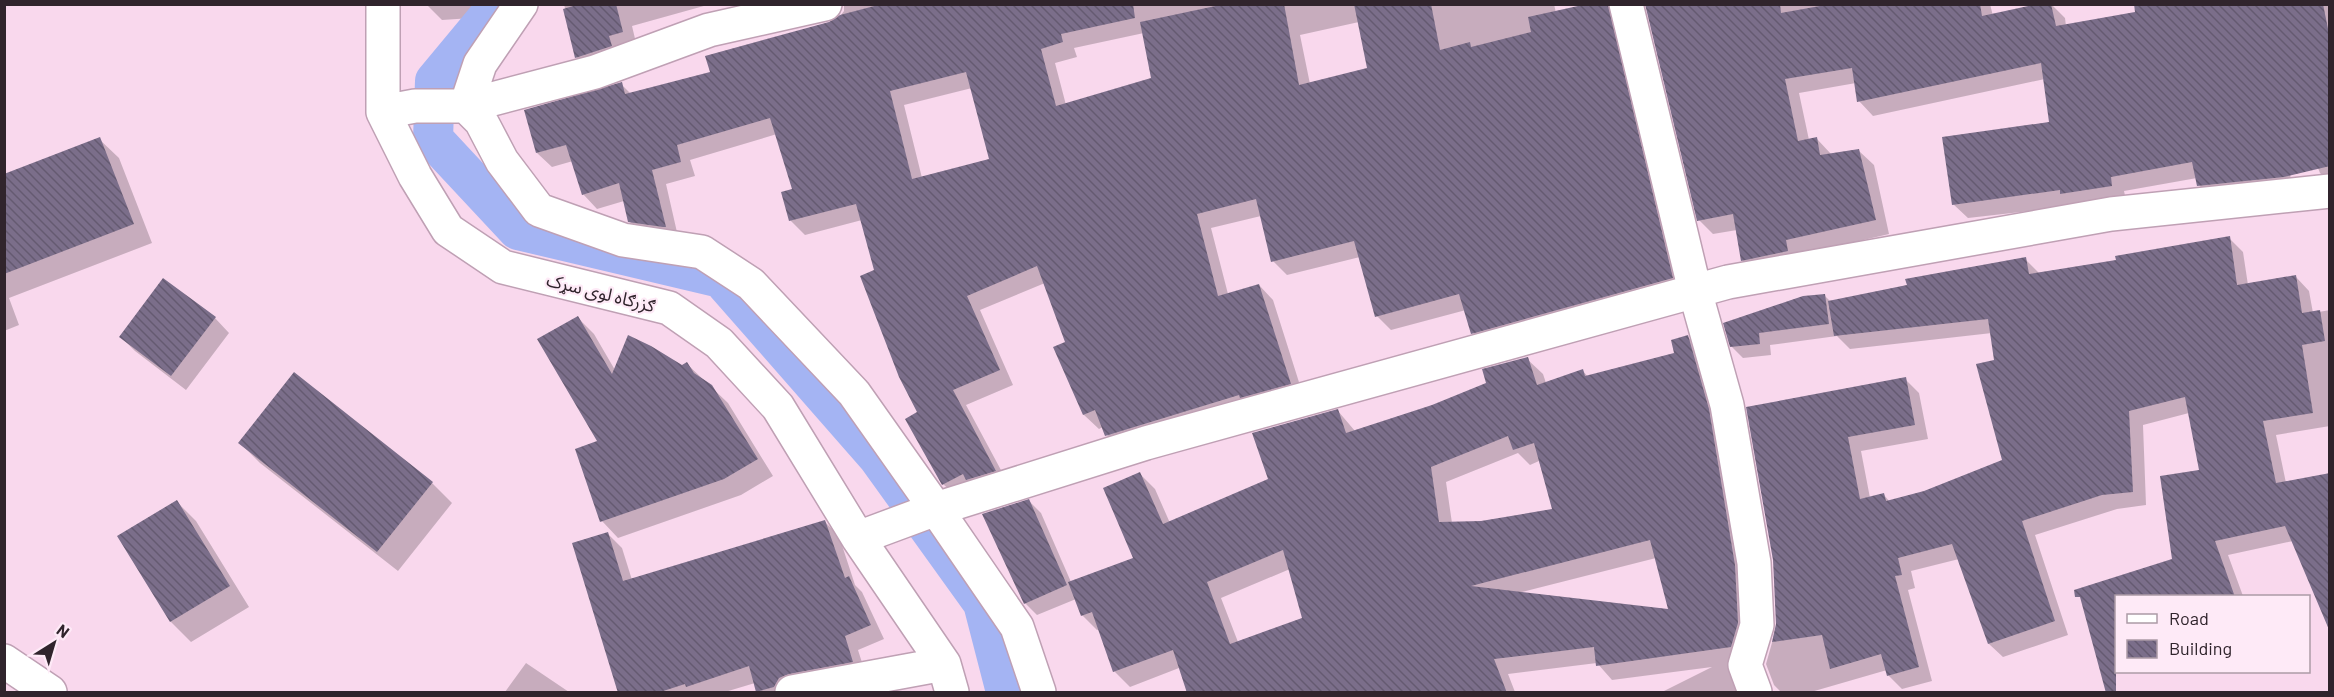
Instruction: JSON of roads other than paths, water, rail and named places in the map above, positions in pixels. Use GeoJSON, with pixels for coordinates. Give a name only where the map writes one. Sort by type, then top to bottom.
{"type":"FeatureCollection","features":[{"type":"Feature","properties":{"kind":"street","name":"ګزرګاه لوی سړک"},"geometry":{"type":"LineString","coordinates":[[383,4],[383,112],[415,176],[448,230],[503,267],[669,308],[720,343],[778,407],[858,538],[948,678]]}},
{"type":"Feature","properties":{"kind":"street"},"geometry":{"type":"LineString","coordinates":[[466,106],[480,64],[521,4]]}},
{"type":"Feature","properties":{"kind":"street"},"geometry":{"type":"LineString","coordinates":[[383,112],[415,105],[466,106],[595,72],[709,30],[825,4]]}},
{"type":"Feature","properties":{"kind":"street"},"geometry":{"type":"LineString","coordinates":[[1626,4],[1695,291],[1726,405],[1754,563],[1757,625],[1745,665],[1755,693]]}},
{"type":"Feature","properties":{"kind":"street"},"geometry":{"type":"LineString","coordinates":[[466,106],[481,121],[502,161],[539,210],[623,240],[702,252],[751,284],[854,393],[936,509],[1017,627],[1039,693]]}},
{"type":"Feature","properties":{"kind":"street"},"geometry":{"type":"LineString","coordinates":[[858,538],[936,509],[1146,443],[1728,282],[2111,214],[2330,191]]}},
{"type":"Feature","properties":{"kind":"street"},"geometry":{"type":"LineString","coordinates":[[4,661],[50,693]]}},
{"type":"Feature","properties":{"kind":"street"},"geometry":{"type":"LineString","coordinates":[[792,693],[948,678]]}},
{"type":"Feature","properties":{"kind":"waterway"},"geometry":{"type":"LineString","coordinates":[[499,4],[435,81],[433,139],[518,230],[721,278],[878,457],[983,603],[1006,692]]}}]}
